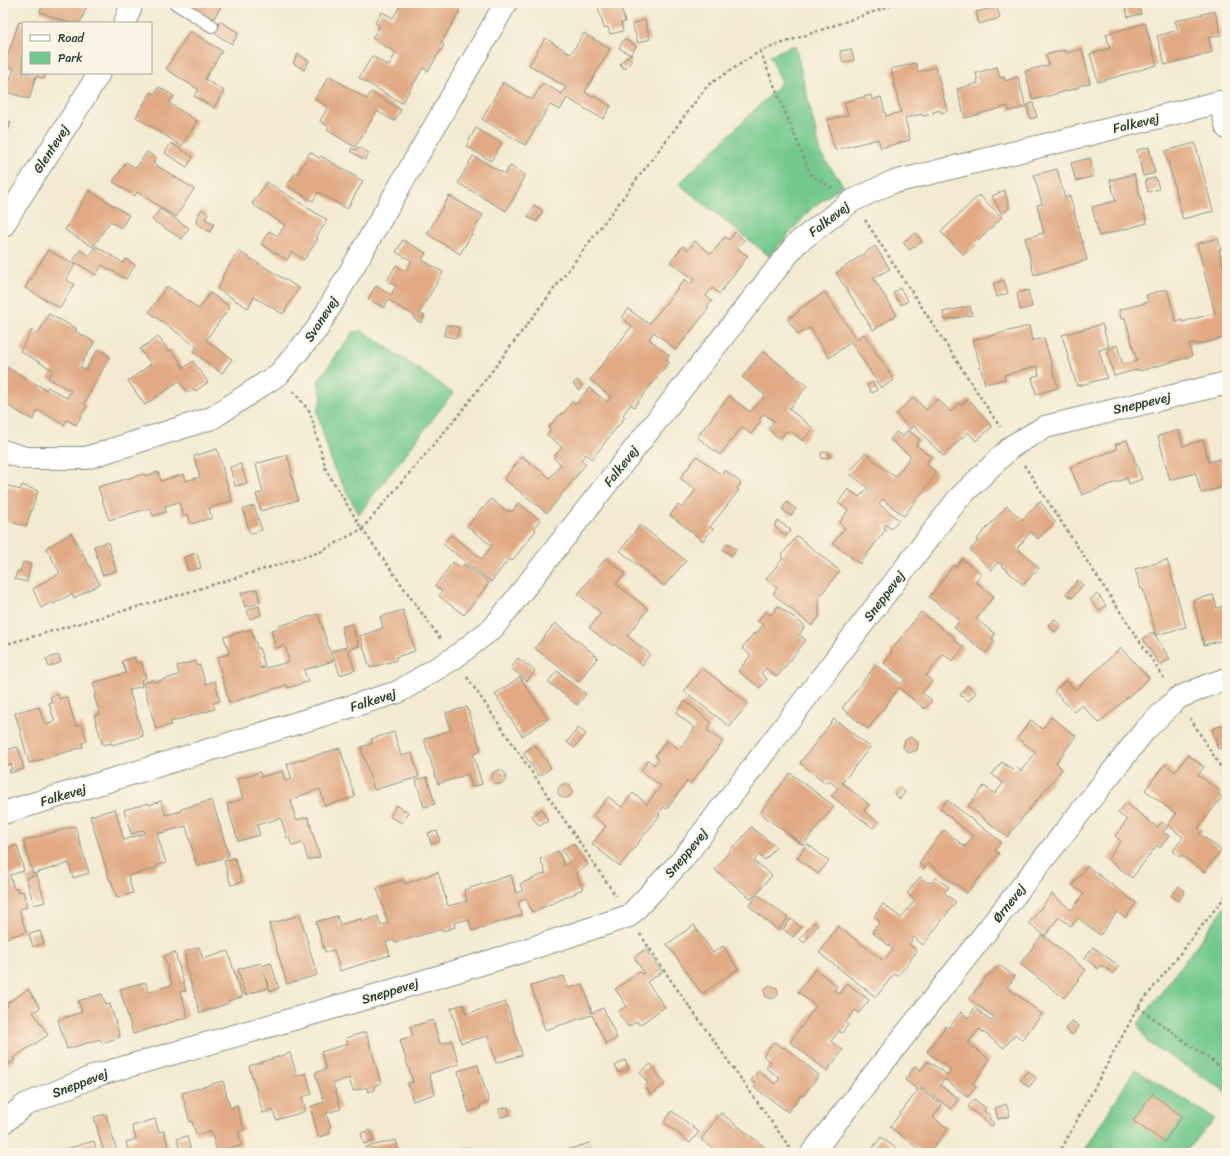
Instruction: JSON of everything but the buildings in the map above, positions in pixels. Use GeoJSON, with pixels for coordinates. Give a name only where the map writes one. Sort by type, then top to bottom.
{"type":"FeatureCollection","features":[{"type":"Feature","properties":{"kind":"street"},"geometry":{"type":"LineString","coordinates":[[125,22],[132,3]]}},
{"type":"Feature","properties":{"kind":"street","name":"Svanevej"},"geometry":{"type":"LineString","coordinates":[[3,451],[25,458],[86,458],[212,418],[279,374],[317,329],[506,3]]}},
{"type":"Feature","properties":{"kind":"street","name":"Glentevej"},"geometry":{"type":"LineString","coordinates":[[3,226],[98,74]]}},
{"type":"Feature","properties":{"kind":"street","name":"Falkevej"},"geometry":{"type":"LineString","coordinates":[[3,813],[398,692],[454,658],[494,628],[796,244],[852,201],[890,183],[1220,102],[1227,128]]}},
{"type":"Feature","properties":{"kind":"street","name":"Sneppevej"},"geometry":{"type":"LineString","coordinates":[[3,1123],[25,1105],[97,1075],[375,996],[511,955],[629,916],[682,860],[958,499],[1012,446],[1045,427],[1227,383]]}},
{"type":"Feature","properties":{"kind":"street","name":"Ørnevej"},"geometry":{"type":"LineString","coordinates":[[812,1153],[1145,730],[1178,698],[1227,679]]}},
{"type":"Feature","properties":{"kind":"lane"},"geometry":{"type":"LineString","coordinates":[[175,3],[212,26]]}},
{"type":"Feature","properties":{"kind":"path"},"geometry":{"type":"LineString","coordinates":[[3,645],[172,597],[320,552],[362,529],[458,416],[708,85],[760,50],[899,3]]}},
{"type":"Feature","properties":{"kind":"path"},"geometry":{"type":"LineString","coordinates":[[760,50],[811,175],[852,201],[1178,698],[1227,777]]}},
{"type":"Feature","properties":{"kind":"path"},"geometry":{"type":"LineString","coordinates":[[279,374],[310,412],[326,470],[362,529],[454,658],[629,916],[649,948],[794,1153]]}},
{"type":"Feature","properties":{"kind":"path"},"geometry":{"type":"LineString","coordinates":[[1050,1153],[1062,1148],[1138,1007],[1227,894]]}},
{"type":"Feature","properties":{"kind":"path"},"geometry":{"type":"LineString","coordinates":[[1138,1007],[1227,1072]]}},
{"type":"Feature","properties":{"kind":"green space"},"geometry":{"type":"Polygon","coordinates":[[[795,45],[821,154],[843,185],[813,207],[769,256],[679,184],[776,89],[781,82],[770,55],[795,45]]]}},
{"type":"Feature","properties":{"kind":"green space"},"geometry":{"type":"Polygon","coordinates":[[[363,331],[453,393],[359,514],[333,467],[317,412],[322,397],[318,381],[353,332],[363,331]]]}},
{"type":"Feature","properties":{"kind":"green space"},"geometry":{"type":"Polygon","coordinates":[[[1227,904],[1227,1092],[1147,1042],[1138,1024],[1227,904]]]}},
{"type":"Feature","properties":{"kind":"green space"},"geometry":{"type":"Polygon","coordinates":[[[1135,1069],[1215,1119],[1184,1153],[1083,1153],[1135,1069]]]}},
{"type":"Feature","properties":{"kind":"green space"},"geometry":{"type":"Polygon","coordinates":[[[1227,1132],[1227,1153],[1219,1153],[1227,1132]]]}}]}
